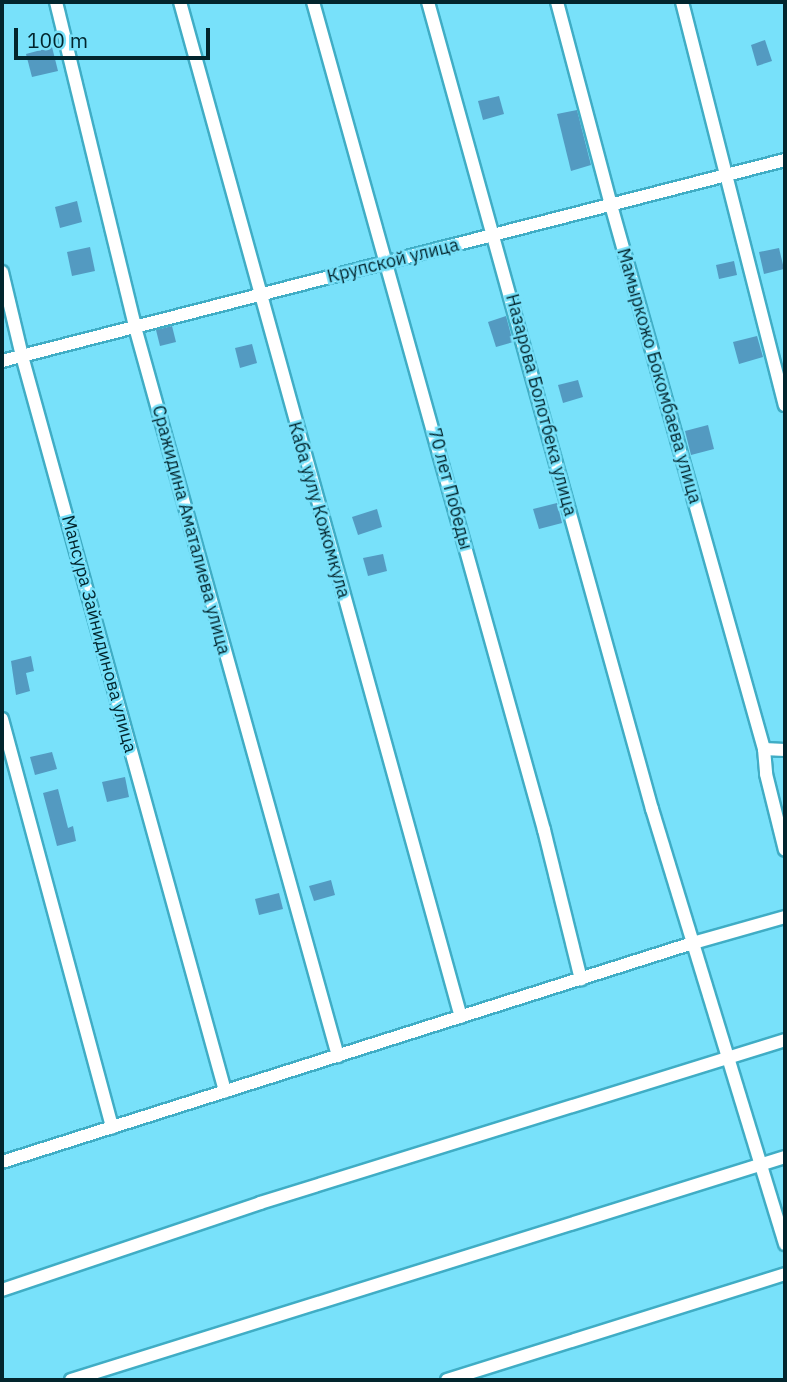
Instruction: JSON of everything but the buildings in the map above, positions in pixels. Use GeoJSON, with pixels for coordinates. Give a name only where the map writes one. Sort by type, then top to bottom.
{"type":"FeatureCollection","features":[{"type":"Feature","properties":{"kind":"street","name":"Сражидина Аматалиева улица"},"geometry":{"type":"LineString","coordinates":[[56,2],[135,327],[338,1056]]}},
{"type":"Feature","properties":{"kind":"street","name":"Каба уулу Кожомкула"},"geometry":{"type":"LineString","coordinates":[[180,2],[461,1017]]}},
{"type":"Feature","properties":{"kind":"street","name":"70 лет Победы"},"geometry":{"type":"LineString","coordinates":[[313,2],[544,830],[581,979]]}},
{"type":"Feature","properties":{"kind":"street","name":"Назарова Болотбека улица"},"geometry":{"type":"LineString","coordinates":[[428,2],[495,235],[652,809],[785,1244]]}},
{"type":"Feature","properties":{"kind":"street","name":"Мамыркожо Бокомбаева улица"},"geometry":{"type":"LineString","coordinates":[[557,2],[611,205],[764,748],[766,774],[785,850]]}},
{"type":"Feature","properties":{"kind":"street"},"geometry":{"type":"LineString","coordinates":[[682,2],[785,405]]}},
{"type":"Feature","properties":{"kind":"street","name":"Крупской улица"},"geometry":{"type":"LineString","coordinates":[[2,361],[785,160]]}},
{"type":"Feature","properties":{"kind":"street","name":"Мансура Зайнидинова улица"},"geometry":{"type":"LineString","coordinates":[[2,272],[22,356],[225,1091]]}},
{"type":"Feature","properties":{"kind":"street"},"geometry":{"type":"LineString","coordinates":[[2,719],[112,1127]]}},
{"type":"Feature","properties":{"kind":"street"},"geometry":{"type":"LineString","coordinates":[[764,748],[785,750]]}},
{"type":"Feature","properties":{"kind":"street"},"geometry":{"type":"LineString","coordinates":[[2,1162],[694,943],[785,918]]}},
{"type":"Feature","properties":{"kind":"street"},"geometry":{"type":"LineString","coordinates":[[2,1290],[260,1203],[785,1040]]}},
{"type":"Feature","properties":{"kind":"street"},"geometry":{"type":"LineString","coordinates":[[71,1380],[785,1157]]}},
{"type":"Feature","properties":{"kind":"street"},"geometry":{"type":"LineString","coordinates":[[447,1380],[785,1274]]}}]}
